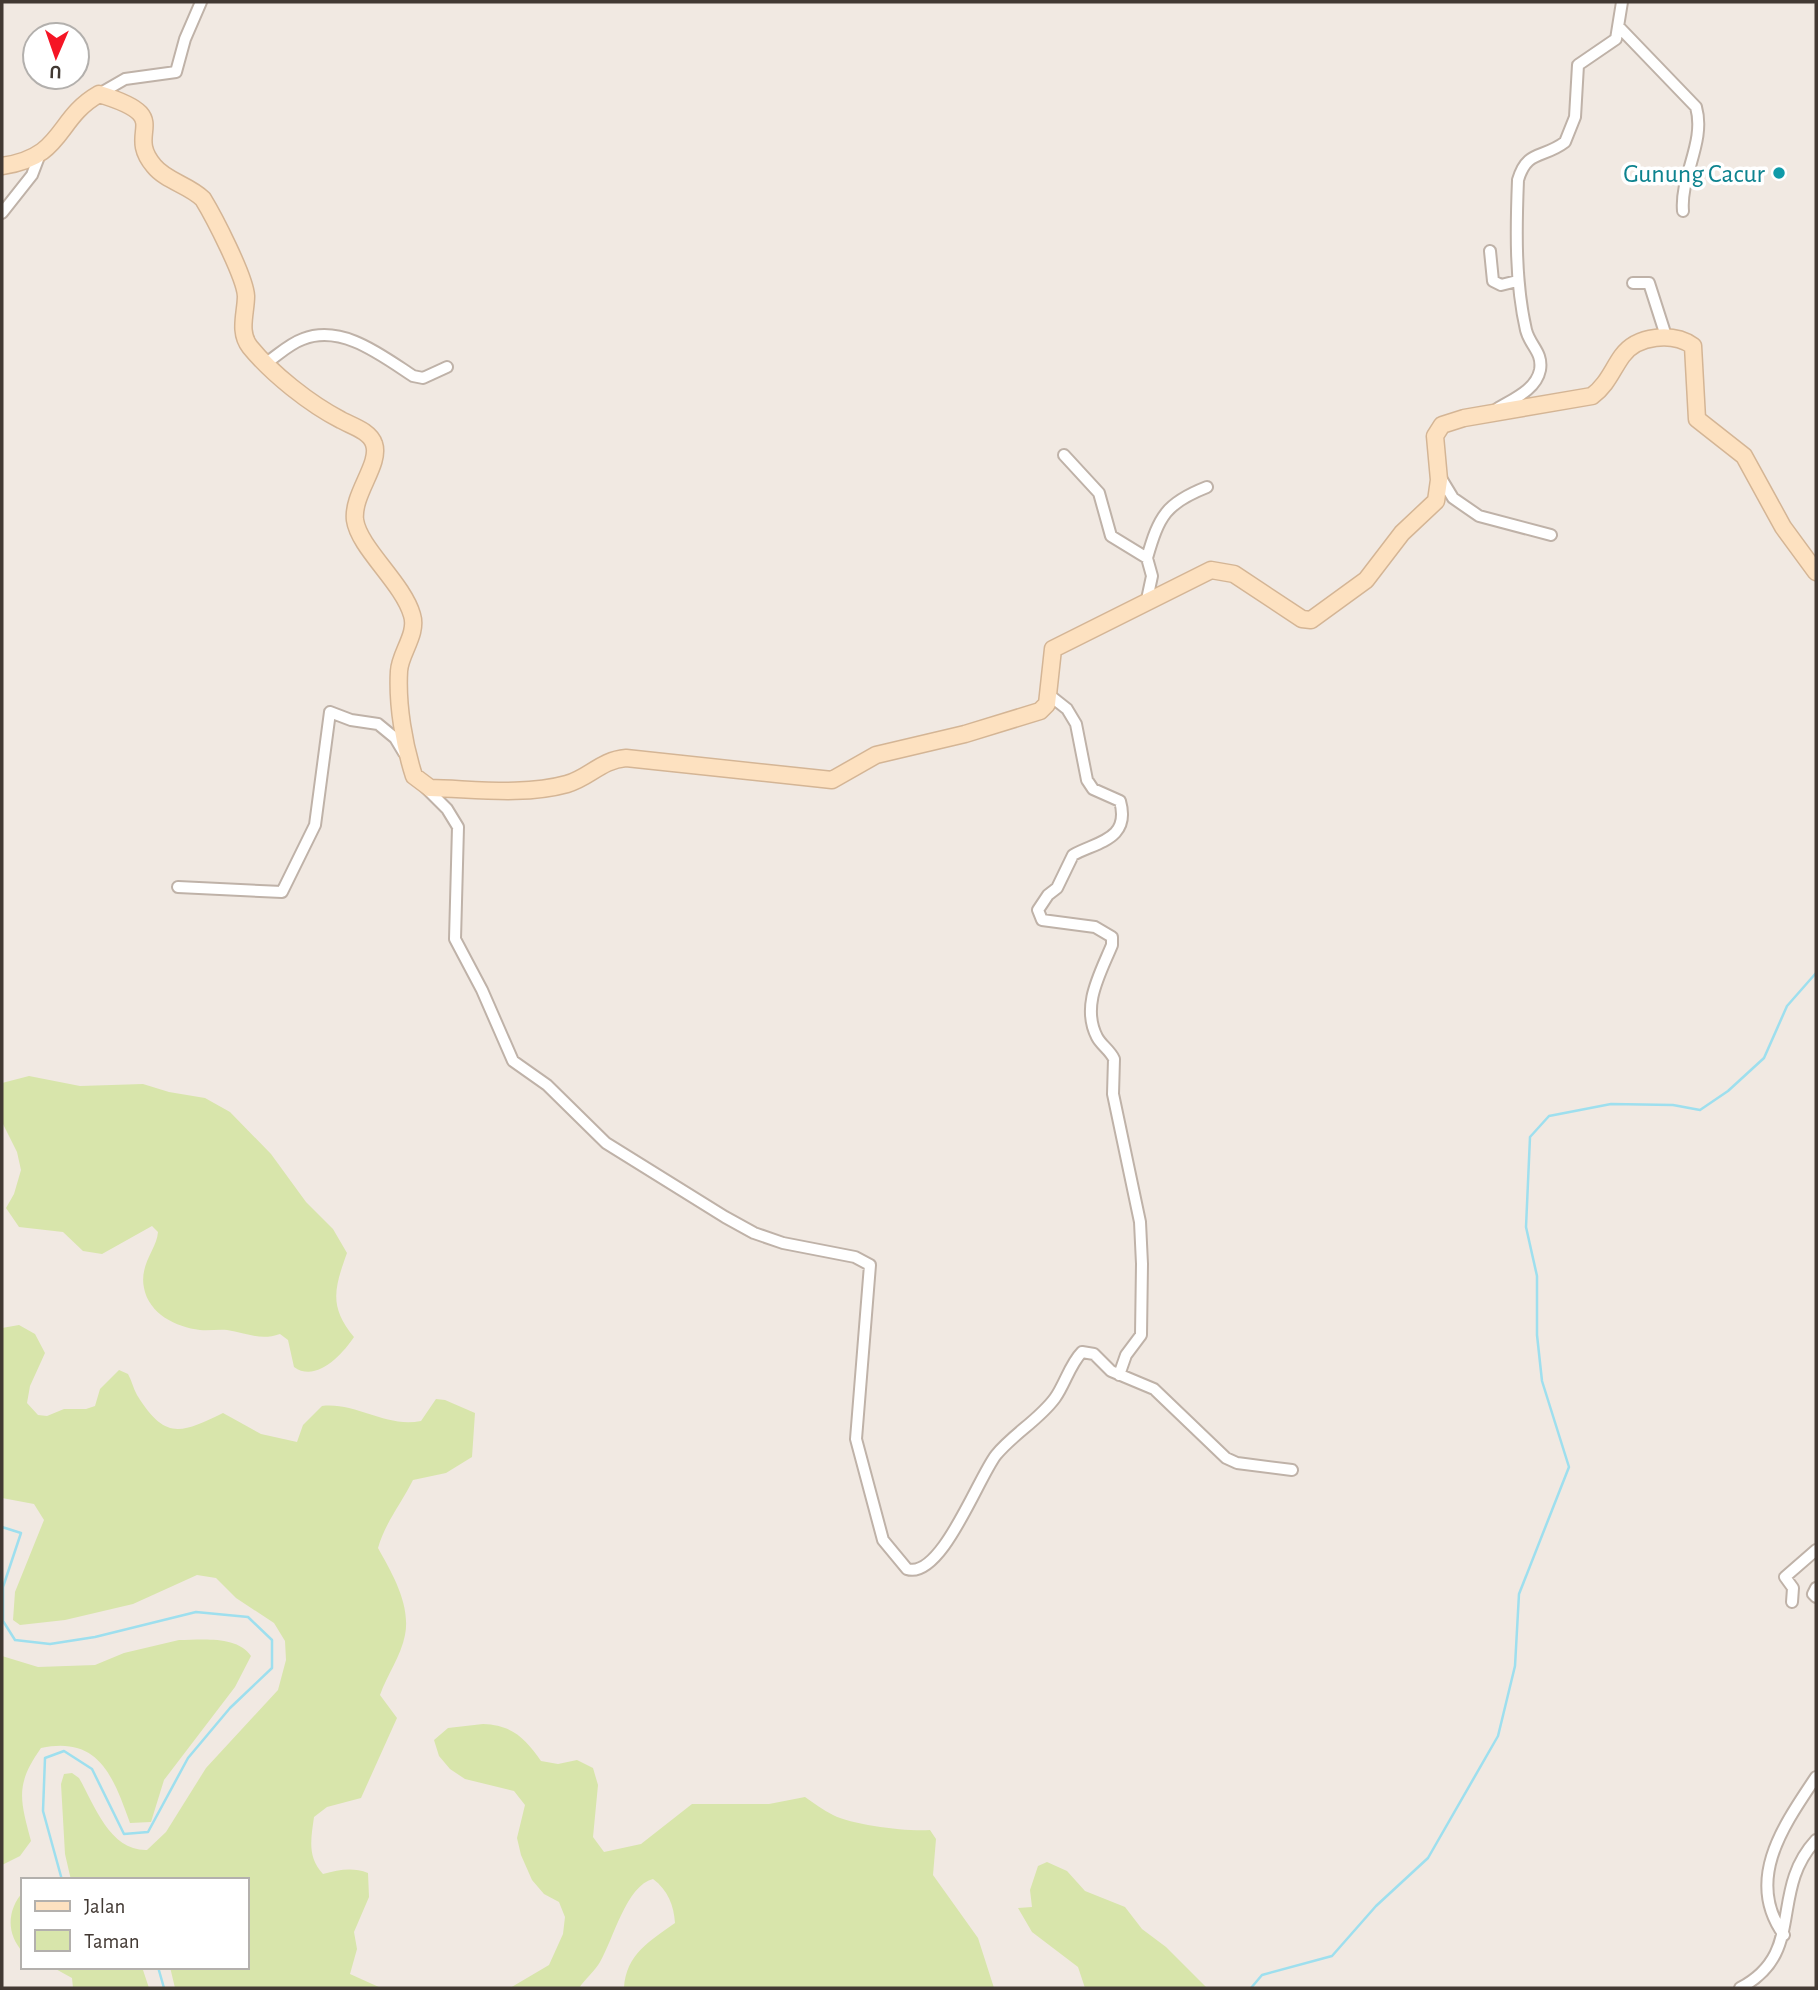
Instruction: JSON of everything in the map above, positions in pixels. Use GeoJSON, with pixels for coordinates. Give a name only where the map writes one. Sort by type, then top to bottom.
{"type":"FeatureCollection","features":[{"type":"Feature","properties":{"kind":"street"},"geometry":{"type":"LineString","coordinates":[[2,166],[40,153],[58,139],[79,107],[125,79],[176,72],[185,39],[201,2]]}},
{"type":"Feature","properties":{"kind":"street"},"geometry":{"type":"LineString","coordinates":[[1489,414],[1529,389],[1540,369],[1537,349],[1527,333],[1517,281],[1518,180],[1521,168],[1527,159],[1565,142],[1575,117],[1579,62],[1612,43],[1619,27],[1622,2]]}},
{"type":"Feature","properties":{"kind":"street"},"geometry":{"type":"LineString","coordinates":[[1619,27],[1696,107],[1699,119],[1698,135],[1682,194],[1683,211]]}},
{"type":"Feature","properties":{"kind":"street"},"geometry":{"type":"LineString","coordinates":[[99,94],[139,110],[144,117],[146,152],[150,162],[156,170],[195,191],[203,199],[245,287],[246,341],[266,363],[329,414],[363,431],[374,441],[375,455],[356,498],[355,521],[360,533],[398,587],[412,614],[414,625],[399,673],[410,761],[414,776],[447,809],[458,827],[455,939],[482,990],[513,1061],[547,1085],[606,1143],[735,1222],[783,1243],[865,1260],[870,1265],[856,1439],[883,1540],[907,1569],[917,1570],[927,1565],[947,1544],[996,1456],[1053,1401],[1082,1352],[1094,1354],[1119,1375],[1154,1389],[1226,1458],[1237,1463],[1292,1470]]}},
{"type":"Feature","properties":{"kind":"street"},"geometry":{"type":"LineString","coordinates":[[2,213],[32,175],[40,153]]}},
{"type":"Feature","properties":{"kind":"street"},"geometry":{"type":"LineString","coordinates":[[1490,251],[1493,281],[1501,285],[1517,281]]}},
{"type":"Feature","properties":{"kind":"street"},"geometry":{"type":"LineString","coordinates":[[1633,283],[1649,283],[1666,336]]}},
{"type":"Feature","properties":{"kind":"street"},"geometry":{"type":"LineString","coordinates":[[266,363],[302,339],[331,334],[355,342],[413,376],[423,378],[447,367]]}},
{"type":"Feature","properties":{"kind":"street"},"geometry":{"type":"LineString","coordinates":[[421,783],[430,788],[453,789],[548,788],[573,782],[609,760],[626,758],[832,780],[876,755],[965,734],[1040,710],[1047,704],[1053,649],[1146,604],[1204,572],[1216,570],[1242,578],[1301,619],[1315,618],[1366,580],[1402,533],[1430,510],[1438,495],[1434,442],[1438,429],[1464,418],[1592,396],[1603,387],[1627,351],[1646,341],[1666,336],[1693,346],[1697,419],[1744,456],[1783,527],[1816,572]]}},
{"type":"Feature","properties":{"kind":"street"},"geometry":{"type":"LineString","coordinates":[[1064,455],[1100,493],[1111,536],[1147,558]]}},
{"type":"Feature","properties":{"kind":"street"},"geometry":{"type":"LineString","coordinates":[[1438,473],[1453,498],[1479,516],[1551,535]]}},
{"type":"Feature","properties":{"kind":"street"},"geometry":{"type":"LineString","coordinates":[[1146,604],[1152,576],[1147,558],[1160,518],[1171,505],[1207,487]]}},
{"type":"Feature","properties":{"kind":"street"},"geometry":{"type":"LineString","coordinates":[[1048,694],[1067,709],[1076,724],[1087,780],[1093,789],[1120,801],[1122,807],[1116,833],[1110,840],[1073,855],[1056,888],[1038,910],[1042,920],[1095,927],[1112,937],[1112,945],[1091,1000],[1090,1021],[1100,1043],[1114,1059],[1113,1094],[1138,1212],[1142,1264],[1141,1335],[1126,1355],[1119,1375]]}},
{"type":"Feature","properties":{"kind":"street"},"geometry":{"type":"LineString","coordinates":[[178,887],[282,891],[315,825],[330,712],[351,720],[378,724],[395,738],[410,761]]}},
{"type":"Feature","properties":{"kind":"street"},"geometry":{"type":"LineString","coordinates":[[1792,1602],[1793,1588],[1785,1577],[1816,1550]]}},
{"type":"Feature","properties":{"kind":"street"},"geometry":{"type":"LineString","coordinates":[[1816,1588],[1813,1594],[1816,1597]]}},
{"type":"Feature","properties":{"kind":"street"},"geometry":{"type":"LineString","coordinates":[[1784,1935],[1768,1906],[1769,1867],[1783,1829],[1816,1777]]}},
{"type":"Feature","properties":{"kind":"street"},"geometry":{"type":"LineString","coordinates":[[1740,1988],[1772,1961],[1784,1935],[1787,1899],[1794,1871],[1816,1840]]}},
{"type":"Feature","properties":{"kind":"green space"},"geometry":{"type":"Polygon","coordinates":[[[29,1076],[80,1086],[143,1084],[205,1098],[230,1112],[271,1154],[306,1202],[333,1229],[347,1253],[336,1297],[341,1316],[354,1337],[343,1352],[328,1365],[311,1372],[302,1371],[294,1367],[288,1340],[280,1334],[260,1337],[227,1330],[200,1330],[165,1318],[151,1305],[144,1288],[146,1264],[158,1232],[152,1226],[102,1254],[83,1251],[63,1232],[19,1227],[6,1208],[14,1194],[21,1170],[17,1152],[2,1122],[2,1083],[29,1076]]]}},
{"type":"Feature","properties":{"kind":"green space"},"geometry":{"type":"Polygon","coordinates":[[[19,1325],[35,1334],[45,1353],[30,1386],[27,1403],[38,1415],[47,1416],[64,1409],[86,1409],[95,1406],[100,1389],[119,1370],[128,1374],[137,1395],[156,1420],[174,1429],[195,1425],[223,1413],[261,1434],[297,1442],[303,1425],[322,1406],[347,1408],[408,1422],[421,1421],[436,1399],[475,1413],[472,1457],[446,1473],[413,1480],[381,1539],[378,1548],[399,1590],[405,1612],[403,1643],[380,1695],[397,1718],[361,1798],[327,1807],[314,1817],[312,1854],[323,1874],[340,1870],[368,1873],[369,1897],[354,1932],[357,1949],[350,1974],[381,1988],[175,1988],[170,1969],[248,1969],[248,1878],[71,1878],[65,1854],[61,1784],[64,1774],[72,1773],[79,1778],[113,1835],[134,1848],[147,1850],[166,1832],[206,1768],[278,1690],[286,1660],[285,1641],[274,1623],[236,1598],[216,1578],[197,1575],[133,1604],[65,1620],[20,1625],[13,1620],[15,1592],[44,1520],[34,1504],[2,1498],[2,1328],[19,1325]]]}},
{"type":"Feature","properties":{"kind":"green space"},"geometry":{"type":"Polygon","coordinates":[[[179,1640],[228,1642],[245,1649],[251,1656],[235,1687],[164,1780],[151,1822],[130,1823],[110,1775],[90,1754],[77,1748],[61,1746],[41,1748],[27,1772],[22,1793],[31,1841],[20,1856],[2,1865],[2,1656],[38,1667],[95,1665],[124,1653],[179,1640]]]}},
{"type":"Feature","properties":{"kind":"green space"},"geometry":{"type":"Polygon","coordinates":[[[483,1724],[502,1727],[517,1734],[541,1761],[558,1764],[577,1760],[593,1768],[598,1785],[593,1837],[604,1852],[641,1844],[692,1804],[769,1804],[805,1797],[842,1819],[895,1829],[930,1830],[936,1839],[933,1875],[978,1938],[994,1988],[624,1988],[634,1957],[675,1923],[669,1899],[663,1888],[653,1879],[635,1892],[628,1902],[600,1962],[579,1988],[510,1988],[549,1965],[563,1934],[565,1917],[559,1902],[544,1894],[532,1880],[521,1855],[517,1838],[525,1805],[514,1791],[465,1779],[450,1769],[439,1756],[434,1740],[448,1728],[483,1724]]]}},
{"type":"Feature","properties":{"kind":"green space"},"geometry":{"type":"Polygon","coordinates":[[[1047,1862],[1067,1871],[1085,1891],[1125,1907],[1142,1929],[1166,1947],[1207,1988],[1085,1988],[1078,1967],[1032,1932],[1018,1908],[1032,1907],[1030,1890],[1038,1866],[1047,1862]]]}},
{"type":"Feature","properties":{"kind":"green space"},"geometry":{"type":"Polygon","coordinates":[[[21,1895],[21,1950],[11,1930],[11,1914],[21,1895]]]}},
{"type":"Feature","properties":{"kind":"green space"},"geometry":{"type":"Polygon","coordinates":[[[56,1969],[143,1969],[149,1988],[73,1988],[72,1978],[56,1969]]]}},
{"type":"Feature","properties":{"kind":"waterway"},"geometry":{"type":"LineString","coordinates":[[1251,1988],[1262,1975],[1332,1956],[1376,1906],[1428,1858],[1498,1736],[1515,1666],[1519,1594],[1569,1467],[1542,1381],[1537,1335],[1537,1276],[1526,1227],[1530,1137],[1549,1116],[1611,1104],[1673,1105],[1700,1110],[1728,1091],[1764,1058],[1787,1006],[1816,973]]}},
{"type":"Feature","properties":{"kind":"waterway"},"geometry":{"type":"LineString","coordinates":[[2,1527],[21,1533],[3,1587],[3,1621],[15,1640],[50,1644],[95,1637],[196,1612],[248,1617],[272,1640],[272,1668],[230,1708],[188,1758],[148,1832],[124,1834],[92,1769],[64,1751],[45,1758],[43,1811],[61,1878]]}},
{"type":"Feature","properties":{"kind":"waterway"},"geometry":{"type":"LineString","coordinates":[[159,1969],[164,1988]]}},
{"type":"Feature","properties":{"kind":"place","name":"Gunung Cacur"},"geometry":{"type":"Point","coordinates":[1779,173]}}]}
